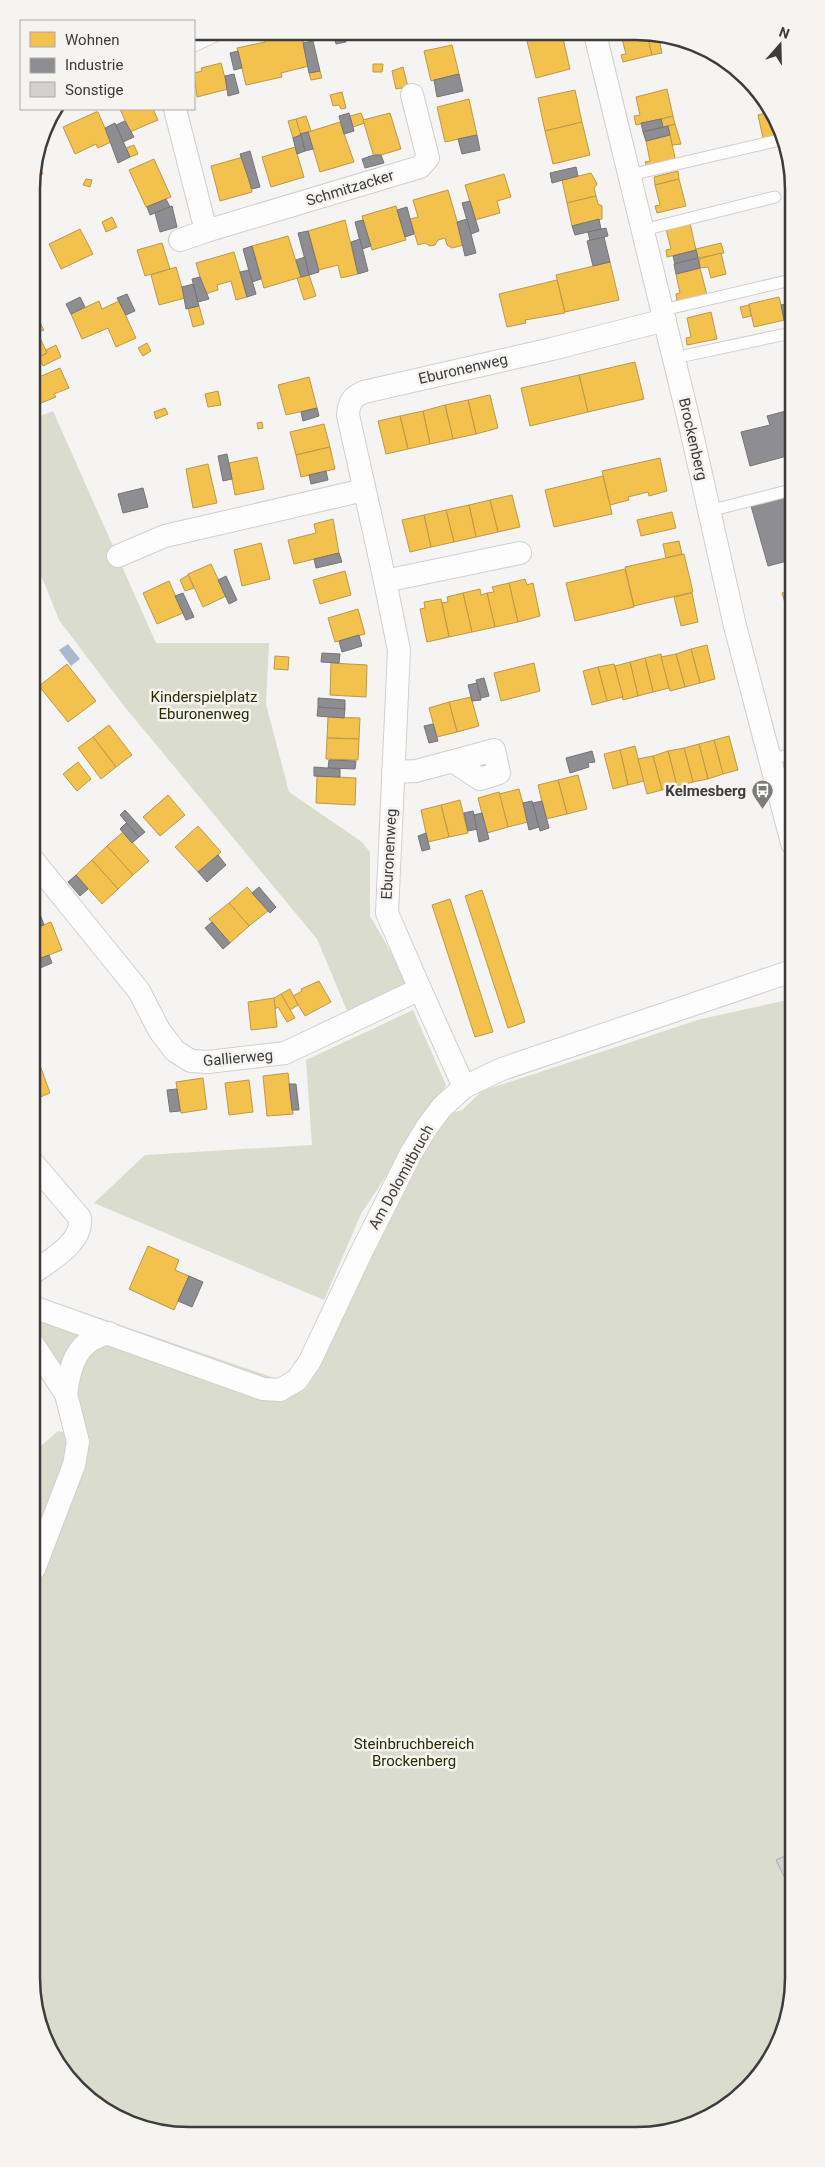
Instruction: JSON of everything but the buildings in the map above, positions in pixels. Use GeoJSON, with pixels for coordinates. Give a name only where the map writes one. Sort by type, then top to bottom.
{"type":"FeatureCollection","features":[{"type":"Feature","properties":{"kind":"street","name":"Brockenberg"},"geometry":{"type":"LineString","coordinates":[[596,40],[664,315],[735,626],[781,756],[785,788]]}},
{"type":"Feature","properties":{"kind":"street","name":"Schmitzacker"},"geometry":{"type":"LineString","coordinates":[[180,240],[420,167],[428,158],[412,95]]}},
{"type":"Feature","properties":{"kind":"street"},"geometry":{"type":"LineString","coordinates":[[175,110],[206,231]]}},
{"type":"Feature","properties":{"kind":"street","name":"Eburonenweg"},"geometry":{"type":"LineString","coordinates":[[420,989],[387,913],[399,650],[348,415],[349,403],[355,396],[364,392],[552,349],[664,315]]}},
{"type":"Feature","properties":{"kind":"street"},"geometry":{"type":"LineString","coordinates":[[118,556],[165,536],[364,490]]}},
{"type":"Feature","properties":{"kind":"street"},"geometry":{"type":"LineString","coordinates":[[385,581],[520,553]]}},
{"type":"Feature","properties":{"kind":"street"},"geometry":{"type":"LineString","coordinates":[[393,772],[416,771],[453,761]]}},
{"type":"Feature","properties":{"kind":"street","name":"Gallierweg"},"geometry":{"type":"LineString","coordinates":[[40,869],[139,991],[159,1030],[175,1051],[191,1061],[208,1062],[285,1053],[420,989]]}},
{"type":"Feature","properties":{"kind":"street","name":"Am Dolomitbruch"},"geometry":{"type":"LineString","coordinates":[[40,1310],[109,1333],[263,1389],[280,1390],[297,1380],[310,1361],[410,1155],[437,1114],[464,1087],[502,1069],[785,973]]}},
{"type":"Feature","properties":{"kind":"street"},"geometry":{"type":"LineString","coordinates":[[420,989],[464,1087]]}},
{"type":"Feature","properties":{"kind":"street"},"geometry":{"type":"LineString","coordinates":[[40,1171],[80,1218],[81,1228],[76,1238],[40,1267]]}},
{"type":"Feature","properties":{"kind":"street"},"geometry":{"type":"LineString","coordinates":[[66,1394],[69,1369],[85,1342],[95,1336],[109,1333]]}},
{"type":"Feature","properties":{"kind":"street"},"geometry":{"type":"LineString","coordinates":[[40,1355],[66,1394],[78,1442],[74,1465],[40,1553]]}},
{"type":"Feature","properties":{"kind":"lane"},"geometry":{"type":"LineString","coordinates":[[630,175],[777,141]]}},
{"type":"Feature","properties":{"kind":"lane"},"geometry":{"type":"LineString","coordinates":[[643,230],[775,197]]}},
{"type":"Feature","properties":{"kind":"lane"},"geometry":{"type":"LineString","coordinates":[[664,315],[785,282]]}},
{"type":"Feature","properties":{"kind":"lane"},"geometry":{"type":"LineString","coordinates":[[674,358],[785,334]]}},
{"type":"Feature","properties":{"kind":"lane"},"geometry":{"type":"LineString","coordinates":[[709,511],[785,492]]}},
{"type":"Feature","properties":{"kind":"green space","name":"Kinderspielplatz Eburonenweg"},"geometry":{"type":"Polygon","coordinates":[[[53,411],[156,643],[269,643],[266,704],[289,792],[362,842],[370,852],[370,916],[410,985],[348,1013],[317,939],[124,706],[59,620],[40,572],[40,416],[53,411]]]}},
{"type":"Feature","properties":{"kind":"green space","name":"Steinbruchbereich Brockenberg"},"geometry":{"type":"Polygon","coordinates":[[[785,1001],[785,1988],[780,2017],[770,2044],[748,2076],[719,2102],[702,2112],[684,2119],[646,2127],[179,2127],[141,2119],[123,2112],[91,2090],[65,2061],[55,2044],[48,2026],[41,1997],[40,1447],[58,1431],[88,1438],[89,1435],[40,1340],[40,1297],[306,1389],[413,1162],[448,1114],[462,1110],[482,1091],[701,1019],[785,1001]]]}},
{"type":"Feature","properties":{"kind":"green space"},"geometry":{"type":"Polygon","coordinates":[[[413,1010],[446,1085],[361,1214],[324,1300],[94,1203],[145,1155],[312,1145],[306,1060],[413,1010]]]}},
{"type":"Feature","properties":{"kind":"water"},"geometry":{"type":"Polygon","coordinates":[[[68,644],[80,659],[71,666],[59,650],[68,644]]]}},
{"type":"Feature","properties":{"kind":"place","name":"Kelmesberg"},"geometry":{"type":"Point","coordinates":[762,810]}}]}
